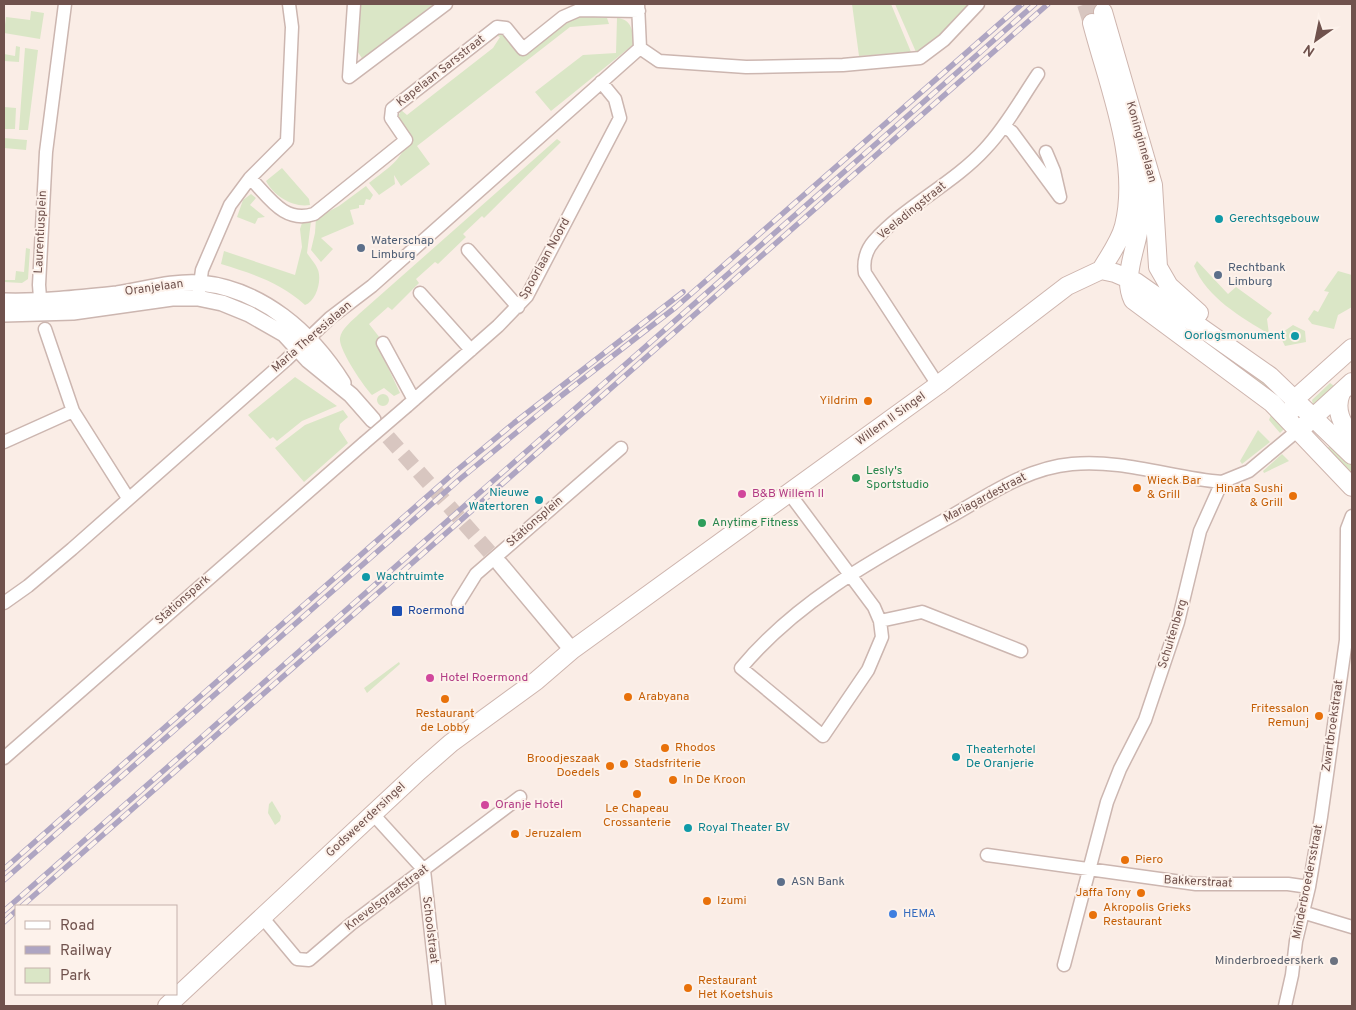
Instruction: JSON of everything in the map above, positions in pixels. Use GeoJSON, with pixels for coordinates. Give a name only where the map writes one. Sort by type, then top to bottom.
{"type":"FeatureCollection","features":[{"type":"Feature","properties":{"kind":"main road","name":"Koninginnelaan"},"geometry":{"type":"LineString","coordinates":[[1101,270],[1118,241],[1129,202],[1125,147],[1097,17],[1153,185],[1160,274],[1169,286],[1201,315],[1218,337]]}},
{"type":"Feature","properties":{"kind":"main road","name":"Koninginnelaan"},"geometry":{"type":"LineString","coordinates":[[1125,147],[1135,162],[1140,203],[1138,232],[1129,278],[1129,289],[1133,300],[1272,403],[1297,431]]}},
{"type":"Feature","properties":{"kind":"main road","name":"Willem II Singel"},"geometry":{"type":"LineString","coordinates":[[572,650],[938,386],[1067,286],[1101,270]]}},
{"type":"Feature","properties":{"kind":"main road"},"geometry":{"type":"LineString","coordinates":[[1101,270],[1129,278],[1218,337],[1270,376],[1352,455]]}},
{"type":"Feature","properties":{"kind":"main road"},"geometry":{"type":"LineString","coordinates":[[1352,348],[1295,400],[1292,414],[1297,431],[1352,487]]}},
{"type":"Feature","properties":{"kind":"main road"},"geometry":{"type":"LineString","coordinates":[[1297,431],[1347,388]]}},
{"type":"Feature","properties":{"kind":"main road"},"geometry":{"type":"LineString","coordinates":[[1347,388],[1338,410],[1341,421],[1352,438]]}},
{"type":"Feature","properties":{"kind":"main road","name":"Godsweerdersingel"},"geometry":{"type":"LineString","coordinates":[[178,990],[262,917],[372,813],[451,743],[519,694],[572,650]]}},
{"type":"Feature","properties":{"kind":"street","name":"Laurentiusplein"},"geometry":{"type":"LineString","coordinates":[[41,307],[38,286],[46,152],[65,4]]}},
{"type":"Feature","properties":{"kind":"street"},"geometry":{"type":"LineString","coordinates":[[199,290],[230,205],[250,178],[287,141],[292,27],[289,4]]}},
{"type":"Feature","properties":{"kind":"street"},"geometry":{"type":"LineString","coordinates":[[354,4],[349,77],[446,4]]}},
{"type":"Feature","properties":{"kind":"street"},"geometry":{"type":"LineString","coordinates":[[638,7],[640,48],[659,61],[746,67],[843,65],[920,58],[944,40],[978,4]]}},
{"type":"Feature","properties":{"kind":"street","name":"Kapelaan Sarsstraat"},"geometry":{"type":"LineString","coordinates":[[250,178],[288,216],[304,217],[314,214],[406,140],[390,118],[392,109],[497,27],[506,28],[523,49],[563,17],[579,7],[638,7]]}},
{"type":"Feature","properties":{"kind":"street","name":"Maria Theresialaan"},"geometry":{"type":"LineString","coordinates":[[4,603],[28,586],[303,342],[372,286],[640,48]]}},
{"type":"Feature","properties":{"kind":"street","name":"Veeladingstraat"},"geometry":{"type":"LineString","coordinates":[[938,386],[865,273],[864,265],[867,252],[874,242],[897,221],[974,160],[1004,126],[1038,74]]}},
{"type":"Feature","properties":{"kind":"street","name":"Spoorlaan Noord"},"geometry":{"type":"LineString","coordinates":[[364,443],[518,307],[540,274],[620,118],[615,99],[601,82]]}},
{"type":"Feature","properties":{"kind":"street"},"geometry":{"type":"LineString","coordinates":[[1004,126],[1012,132],[1060,197],[1054,171],[1046,152]]}},
{"type":"Feature","properties":{"kind":"street"},"geometry":{"type":"LineString","coordinates":[[468,250],[518,307]]}},
{"type":"Feature","properties":{"kind":"street","name":"Oranjelaan"},"geometry":{"type":"LineString","coordinates":[[4,314],[174,284],[199,290],[303,342],[373,420]]}},
{"type":"Feature","properties":{"kind":"street"},"geometry":{"type":"LineString","coordinates":[[420,293],[471,350]]}},
{"type":"Feature","properties":{"kind":"street","name":"Oranjelaan"},"geometry":{"type":"LineString","coordinates":[[4,302],[41,307]]}},
{"type":"Feature","properties":{"kind":"street"},"geometry":{"type":"LineString","coordinates":[[45,329],[73,410],[128,498]]}},
{"type":"Feature","properties":{"kind":"street"},"geometry":{"type":"LineString","coordinates":[[383,342],[410,403]]}},
{"type":"Feature","properties":{"kind":"street"},"geometry":{"type":"LineString","coordinates":[[4,442],[73,410]]}},
{"type":"Feature","properties":{"kind":"street"},"geometry":{"type":"LineString","coordinates":[[1222,482],[1249,471],[1297,431]]}},
{"type":"Feature","properties":{"kind":"street","name":"Stationspark"},"geometry":{"type":"LineString","coordinates":[[4,758],[364,443]]}},
{"type":"Feature","properties":{"kind":"street","name":"Stationsplein"},"geometry":{"type":"LineString","coordinates":[[458,603],[476,574],[621,448]]}},
{"type":"Feature","properties":{"kind":"street","name":"Mariagardestraat"},"geometry":{"type":"LineString","coordinates":[[880,621],[882,637],[868,670],[823,736],[741,668],[765,641],[791,617],[850,576],[1022,477],[1050,468],[1072,464],[1110,464],[1222,482]]}},
{"type":"Feature","properties":{"kind":"street","name":"Schuitenberg"},"geometry":{"type":"LineString","coordinates":[[1064,965],[1088,869],[1114,783],[1145,720],[1178,622],[1200,531],[1222,482]]}},
{"type":"Feature","properties":{"kind":"street"},"geometry":{"type":"LineString","coordinates":[[789,493],[874,607],[880,621],[922,612],[1021,651]]}},
{"type":"Feature","properties":{"kind":"street","name":"Zwartbroekstraat"},"geometry":{"type":"LineString","coordinates":[[1324,788],[1346,640],[1347,530],[1352,516]]}},
{"type":"Feature","properties":{"kind":"street","name":"Stationsplein"},"geometry":{"type":"LineString","coordinates":[[500,564],[572,650]]}},
{"type":"Feature","properties":{"kind":"street","name":"Minderbroedersstraat"},"geometry":{"type":"LineString","coordinates":[[1285,1006],[1302,912],[1309,887],[1324,788]]}},
{"type":"Feature","properties":{"kind":"street","name":"Knevelsgraafstraat"},"geometry":{"type":"LineString","coordinates":[[262,917],[297,958],[309,960],[351,924],[520,797]]}},
{"type":"Feature","properties":{"kind":"street"},"geometry":{"type":"LineString","coordinates":[[372,813],[424,870]]}},
{"type":"Feature","properties":{"kind":"street","name":"Bakkerstraat"},"geometry":{"type":"LineString","coordinates":[[987,855],[1196,884],[1288,884],[1309,887]]}},
{"type":"Feature","properties":{"kind":"street","name":"Schoolstraat"},"geometry":{"type":"LineString","coordinates":[[424,870],[439,1006]]}},
{"type":"Feature","properties":{"kind":"street"},"geometry":{"type":"LineString","coordinates":[[1302,912],[1352,927]]}},
{"type":"Feature","properties":{"kind":"green space"},"geometry":{"type":"Polygon","coordinates":[[[358,4],[434,4],[363,60],[356,49],[358,4]]]}},
{"type":"Feature","properties":{"kind":"green space"},"geometry":{"type":"Polygon","coordinates":[[[852,4],[891,4],[911,52],[859,56],[852,4]]]}},
{"type":"Feature","properties":{"kind":"green space"},"geometry":{"type":"Polygon","coordinates":[[[895,4],[971,4],[925,51],[916,52],[895,4]]]}},
{"type":"Feature","properties":{"kind":"green space"},"geometry":{"type":"Polygon","coordinates":[[[31,11],[44,13],[40,39],[4,33],[6,17],[30,20],[31,11]]]}},
{"type":"Feature","properties":{"kind":"green space"},"geometry":{"type":"Polygon","coordinates":[[[580,16],[607,18],[609,24],[570,27],[417,146],[430,164],[401,186],[394,175],[395,184],[379,195],[369,183],[395,162],[407,141],[409,132],[398,117],[401,110],[407,115],[493,48],[500,37],[495,35],[504,35],[515,49],[580,16]]]}},
{"type":"Feature","properties":{"kind":"green space"},"geometry":{"type":"Polygon","coordinates":[[[617,18],[626,21],[631,27],[634,44],[551,111],[535,92],[583,55],[616,53],[617,18]]]}},
{"type":"Feature","properties":{"kind":"green space"},"geometry":{"type":"Polygon","coordinates":[[[16,46],[20,47],[19,62],[4,61],[4,54],[15,56],[16,46]]]}},
{"type":"Feature","properties":{"kind":"green space"},"geometry":{"type":"Polygon","coordinates":[[[25,48],[38,50],[28,130],[19,130],[25,48]]]}},
{"type":"Feature","properties":{"kind":"green space"},"geometry":{"type":"Polygon","coordinates":[[[4,107],[16,108],[15,129],[4,129],[4,107]]]}},
{"type":"Feature","properties":{"kind":"green space"},"geometry":{"type":"Polygon","coordinates":[[[4,138],[27,140],[26,150],[4,148],[4,138]]]}},
{"type":"Feature","properties":{"kind":"green space"},"geometry":{"type":"Polygon","coordinates":[[[557,139],[561,142],[484,218],[482,216],[463,234],[466,237],[438,264],[435,262],[416,279],[419,283],[392,310],[388,307],[369,324],[380,338],[376,342],[400,393],[394,396],[384,388],[372,395],[347,359],[340,343],[341,335],[345,328],[557,139]]]}},
{"type":"Feature","properties":{"kind":"green space"},"geometry":{"type":"Polygon","coordinates":[[[282,168],[309,199],[310,205],[291,203],[279,196],[269,186],[266,181],[282,168]]]}},
{"type":"Feature","properties":{"kind":"green space"},"geometry":{"type":"Polygon","coordinates":[[[366,186],[373,195],[370,200],[366,199],[364,205],[359,205],[359,208],[350,210],[354,224],[321,238],[333,249],[321,262],[311,250],[316,218],[339,206],[366,186]]]}},
{"type":"Feature","properties":{"kind":"green space"},"geometry":{"type":"Polygon","coordinates":[[[251,194],[256,198],[250,205],[265,217],[258,218],[255,224],[237,217],[243,200],[251,194]]]}},
{"type":"Feature","properties":{"kind":"green space"},"geometry":{"type":"Polygon","coordinates":[[[311,221],[307,253],[317,268],[319,285],[315,295],[305,305],[286,290],[276,285],[255,275],[221,264],[224,251],[295,275],[302,247],[300,229],[302,223],[311,221]]]}},
{"type":"Feature","properties":{"kind":"green space"},"geometry":{"type":"Polygon","coordinates":[[[26,248],[30,249],[28,279],[22,283],[4,282],[4,280],[15,280],[16,271],[24,272],[26,248]]]}},
{"type":"Feature","properties":{"kind":"green space"},"geometry":{"type":"Polygon","coordinates":[[[1197,261],[1228,294],[1236,287],[1272,313],[1267,319],[1269,334],[1226,306],[1207,288],[1194,266],[1197,261]]]}},
{"type":"Feature","properties":{"kind":"green space"},"geometry":{"type":"Polygon","coordinates":[[[1338,271],[1352,275],[1352,307],[1338,315],[1334,329],[1312,324],[1308,319],[1314,310],[1318,312],[1329,292],[1324,291],[1338,271]]]}},
{"type":"Feature","properties":{"kind":"green space"},"geometry":{"type":"Polygon","coordinates":[[[1149,298],[1268,386],[1266,391],[1144,302],[1149,298]]]}},
{"type":"Feature","properties":{"kind":"green space"},"geometry":{"type":"Polygon","coordinates":[[[1293,325],[1305,331],[1306,342],[1285,346],[1282,340],[1283,332],[1293,325]]]}},
{"type":"Feature","properties":{"kind":"green space"},"geometry":{"type":"Polygon","coordinates":[[[295,377],[337,406],[302,421],[277,441],[273,437],[270,439],[248,415],[295,377]]]}},
{"type":"Feature","properties":{"kind":"green space"},"geometry":{"type":"Polygon","coordinates":[[[1330,383],[1337,388],[1317,406],[1313,405],[1312,400],[1330,383]]]}},
{"type":"Feature","properties":{"kind":"green space"},"geometry":{"type":"Polygon","coordinates":[[[381,394],[385,394],[389,400],[385,406],[381,406],[377,402],[377,398],[381,394]]]}},
{"type":"Feature","properties":{"kind":"green space"},"geometry":{"type":"Polygon","coordinates":[[[343,410],[348,417],[340,424],[339,429],[348,443],[304,482],[275,448],[305,425],[343,410]]]}},
{"type":"Feature","properties":{"kind":"green space"},"geometry":{"type":"Polygon","coordinates":[[[1272,412],[1285,428],[1280,433],[1269,420],[1272,412]]]}},
{"type":"Feature","properties":{"kind":"green space"},"geometry":{"type":"Polygon","coordinates":[[[1258,430],[1270,442],[1242,464],[1240,461],[1258,430]]]}},
{"type":"Feature","properties":{"kind":"green space"},"geometry":{"type":"Polygon","coordinates":[[[1332,445],[1352,465],[1352,483],[1321,452],[1332,445]]]}},
{"type":"Feature","properties":{"kind":"green space"},"geometry":{"type":"Polygon","coordinates":[[[1282,454],[1289,461],[1264,473],[1263,471],[1282,454]]]}},
{"type":"Feature","properties":{"kind":"green space"},"geometry":{"type":"Polygon","coordinates":[[[399,662],[400,664],[367,693],[364,688],[399,662]]]}},
{"type":"Feature","properties":{"kind":"green space"},"geometry":{"type":"Polygon","coordinates":[[[272,801],[281,816],[280,821],[275,825],[268,813],[269,804],[272,801]]]}},
{"type":"Feature","properties":{"kind":"tunnel"},"geometry":{"type":"LineString","coordinates":[[1086,4],[1092,23]]}},
{"type":"Feature","properties":{"kind":"tunnel"},"geometry":{"type":"LineString","coordinates":[[373,420],[500,564]]}},
{"type":"Feature","properties":{"kind":"railway"},"geometry":{"type":"LineString","coordinates":[[4,880],[460,479],[561,396],[676,307],[1022,4]]}},
{"type":"Feature","properties":{"kind":"railway"},"geometry":{"type":"LineString","coordinates":[[4,911],[1035,4]]}},
{"type":"Feature","properties":{"kind":"railway"},"geometry":{"type":"LineString","coordinates":[[23,905],[1048,4]]}},
{"type":"Feature","properties":{"kind":"railway"},"geometry":{"type":"LineString","coordinates":[[4,869],[456,471],[514,423],[683,292]]}},
{"type":"Feature","properties":{"kind":"railway"},"geometry":{"type":"LineString","coordinates":[[4,922],[15,912]]}},
{"type":"Feature","properties":{"kind":"place","name":"Gerechtsgebouw"},"geometry":{"type":"Point","coordinates":[1219,219]}},
{"type":"Feature","properties":{"kind":"place","name":"Waterschap Limburg"},"geometry":{"type":"Point","coordinates":[361,248]}},
{"type":"Feature","properties":{"kind":"place","name":"Rechtbank Limburg"},"geometry":{"type":"Point","coordinates":[1218,275]}},
{"type":"Feature","properties":{"kind":"place","name":"Oorlogsmonument"},"geometry":{"type":"Point","coordinates":[1295,336]}},
{"type":"Feature","properties":{"kind":"place","name":"Yildrim"},"geometry":{"type":"Point","coordinates":[868,401]}},
{"type":"Feature","properties":{"kind":"place","name":"Lesly's Sportstudio"},"geometry":{"type":"Point","coordinates":[856,478]}},
{"type":"Feature","properties":{"kind":"place","name":"Wieck Bar & Grill"},"geometry":{"type":"Point","coordinates":[1137,488]}},
{"type":"Feature","properties":{"kind":"place","name":"B&B Willem II"},"geometry":{"type":"Point","coordinates":[742,494]}},
{"type":"Feature","properties":{"kind":"place","name":"Hinata Sushi & Grill"},"geometry":{"type":"Point","coordinates":[1293,496]}},
{"type":"Feature","properties":{"kind":"place","name":"Nieuwe Watertoren"},"geometry":{"type":"Point","coordinates":[539,500]}},
{"type":"Feature","properties":{"kind":"place","name":"Anytime Fitness"},"geometry":{"type":"Point","coordinates":[702,523]}},
{"type":"Feature","properties":{"kind":"place","name":"Wachtruimte"},"geometry":{"type":"Point","coordinates":[366,577]}},
{"type":"Feature","properties":{"kind":"place","name":"Roermond"},"geometry":{"type":"Point","coordinates":[397,611]}},
{"type":"Feature","properties":{"kind":"place","name":"Hotel Roermond"},"geometry":{"type":"Point","coordinates":[430,678]}},
{"type":"Feature","properties":{"kind":"place","name":"Arabyana"},"geometry":{"type":"Point","coordinates":[628,697]}},
{"type":"Feature","properties":{"kind":"place","name":"Restaurant de Lobby"},"geometry":{"type":"Point","coordinates":[445,699]}},
{"type":"Feature","properties":{"kind":"place","name":"Fritessalon Remunj"},"geometry":{"type":"Point","coordinates":[1319,716]}},
{"type":"Feature","properties":{"kind":"place","name":"Rhodos"},"geometry":{"type":"Point","coordinates":[665,748]}},
{"type":"Feature","properties":{"kind":"place","name":"Theaterhotel De Oranjerie"},"geometry":{"type":"Point","coordinates":[956,757]}},
{"type":"Feature","properties":{"kind":"place","name":"Stadsfriterie"},"geometry":{"type":"Point","coordinates":[624,764]}},
{"type":"Feature","properties":{"kind":"place","name":"Broodjeszaak Doedels"},"geometry":{"type":"Point","coordinates":[610,766]}},
{"type":"Feature","properties":{"kind":"place","name":"In De Kroon"},"geometry":{"type":"Point","coordinates":[673,780]}},
{"type":"Feature","properties":{"kind":"place","name":"Le Chapeau Crossanterie"},"geometry":{"type":"Point","coordinates":[637,794]}},
{"type":"Feature","properties":{"kind":"place","name":"Oranje Hotel"},"geometry":{"type":"Point","coordinates":[485,805]}},
{"type":"Feature","properties":{"kind":"place","name":"Royal Theater BV"},"geometry":{"type":"Point","coordinates":[688,828]}},
{"type":"Feature","properties":{"kind":"place","name":"Jeruzalem"},"geometry":{"type":"Point","coordinates":[515,834]}},
{"type":"Feature","properties":{"kind":"place","name":"Piero"},"geometry":{"type":"Point","coordinates":[1125,860]}},
{"type":"Feature","properties":{"kind":"place","name":"ASN Bank"},"geometry":{"type":"Point","coordinates":[781,882]}},
{"type":"Feature","properties":{"kind":"place","name":"Jaffa Tony"},"geometry":{"type":"Point","coordinates":[1141,893]}},
{"type":"Feature","properties":{"kind":"place","name":"Izumi"},"geometry":{"type":"Point","coordinates":[707,901]}},
{"type":"Feature","properties":{"kind":"place","name":"HEMA"},"geometry":{"type":"Point","coordinates":[893,914]}},
{"type":"Feature","properties":{"kind":"place","name":"Akropolis Grieks Restaurant"},"geometry":{"type":"Point","coordinates":[1093,915]}},
{"type":"Feature","properties":{"kind":"place","name":"Minderbroederskerk"},"geometry":{"type":"Point","coordinates":[1334,961]}},
{"type":"Feature","properties":{"kind":"place","name":"Restaurant Het Koetshuis"},"geometry":{"type":"Point","coordinates":[688,988]}}]}
